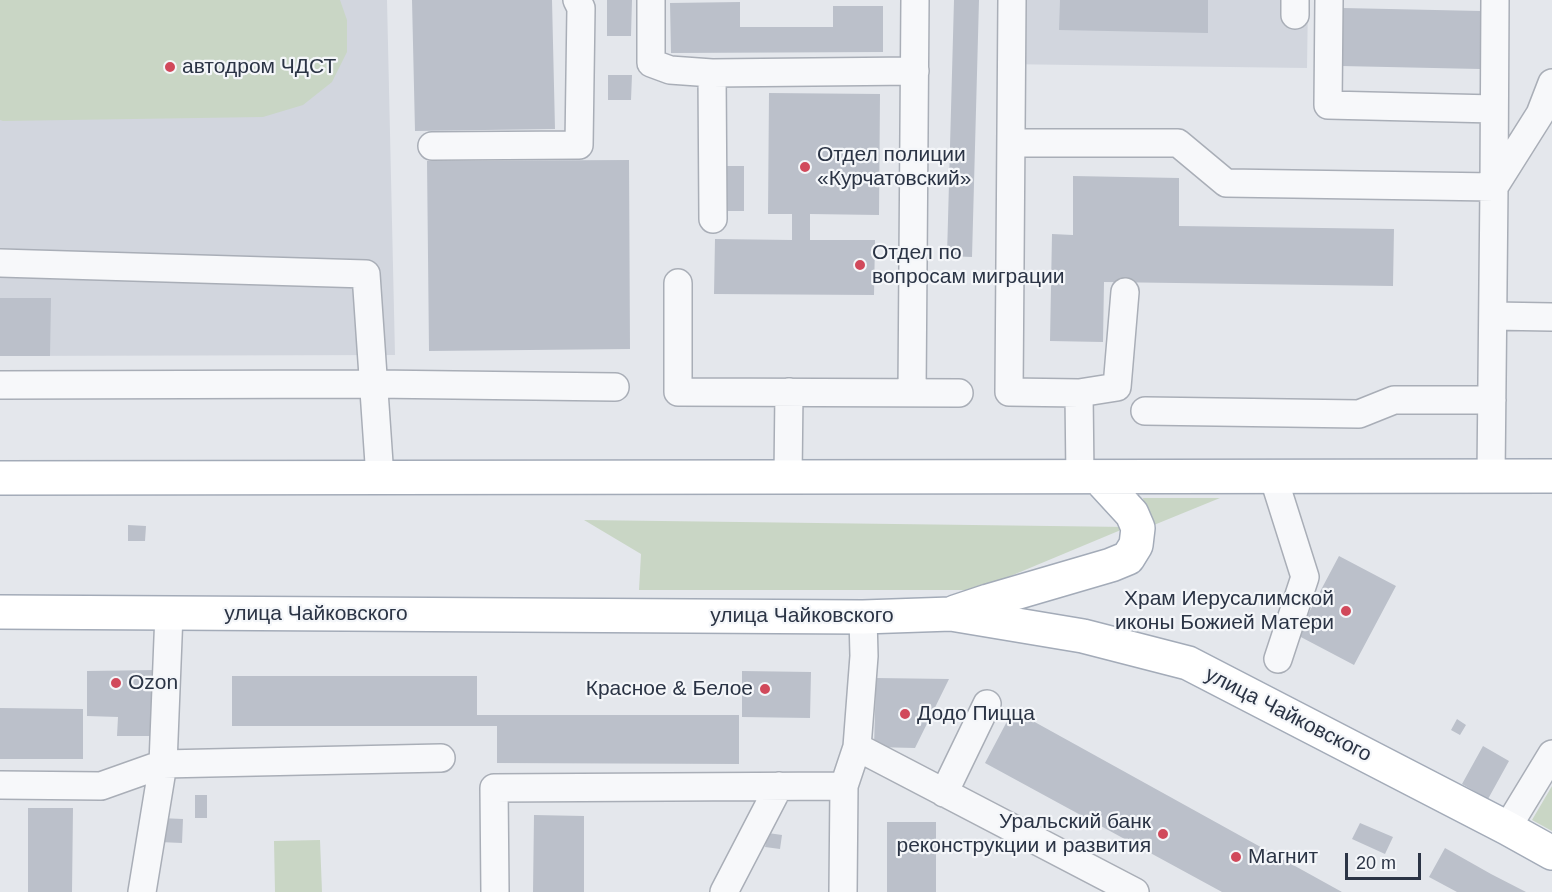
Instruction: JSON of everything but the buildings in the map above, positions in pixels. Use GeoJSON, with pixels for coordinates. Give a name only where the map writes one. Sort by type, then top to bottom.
{"type":"FeatureCollection","features":[{"type":"Feature","properties":{"kind":"main road"},"geometry":{"type":"LineString","coordinates":[[0,478],[1552,476]]}},
{"type":"Feature","properties":{"kind":"main road"},"geometry":{"type":"LineString","coordinates":[[951,614],[1128,558],[1136,545],[1138,528],[1132,514],[1089,477]]}},
{"type":"Feature","properties":{"kind":"main road","name":"улица Чайковского"},"geometry":{"type":"LineString","coordinates":[[0,612],[863,617],[951,614],[1083,636],[1188,663],[1552,853]]}},
{"type":"Feature","properties":{"kind":"lane"},"geometry":{"type":"LineString","coordinates":[[432,146],[579,145],[581,8],[577,0]]}},
{"type":"Feature","properties":{"kind":"lane"},"geometry":{"type":"LineString","coordinates":[[651,0],[651,63],[670,70],[712,73],[915,71]]}},
{"type":"Feature","properties":{"kind":"lane"},"geometry":{"type":"LineString","coordinates":[[912,393],[915,0]]}},
{"type":"Feature","properties":{"kind":"lane"},"geometry":{"type":"LineString","coordinates":[[1012,0],[1009,392],[1079,393],[1118,387],[1125,292]]}},
{"type":"Feature","properties":{"kind":"lane"},"geometry":{"type":"LineString","coordinates":[[1329,0],[1328,105],[1494,109]]}},
{"type":"Feature","properties":{"kind":"lane"},"geometry":{"type":"LineString","coordinates":[[1491,476],[1495,0]]}},
{"type":"Feature","properties":{"kind":"lane"},"geometry":{"type":"LineString","coordinates":[[712,73],[713,219]]}},
{"type":"Feature","properties":{"kind":"lane"},"geometry":{"type":"LineString","coordinates":[[1494,187],[1540,114],[1552,83]]}},
{"type":"Feature","properties":{"kind":"lane"},"geometry":{"type":"LineString","coordinates":[[1011,143],[1178,143],[1226,183],[1494,187]]}},
{"type":"Feature","properties":{"kind":"lane"},"geometry":{"type":"LineString","coordinates":[[0,263],[366,274],[380,478]]}},
{"type":"Feature","properties":{"kind":"lane"},"geometry":{"type":"LineString","coordinates":[[678,283],[678,392],[959,393]]}},
{"type":"Feature","properties":{"kind":"lane"},"geometry":{"type":"LineString","coordinates":[[1493,316],[1552,317]]}},
{"type":"Feature","properties":{"kind":"lane"},"geometry":{"type":"LineString","coordinates":[[0,385],[374,384],[615,387]]}},
{"type":"Feature","properties":{"kind":"lane"},"geometry":{"type":"LineString","coordinates":[[788,477],[789,392]]}},
{"type":"Feature","properties":{"kind":"lane"},"geometry":{"type":"LineString","coordinates":[[1079,393],[1089,477]]}},
{"type":"Feature","properties":{"kind":"lane"},"geometry":{"type":"LineString","coordinates":[[1145,411],[1359,414],[1394,400],[1492,400]]}},
{"type":"Feature","properties":{"kind":"lane"},"geometry":{"type":"LineString","coordinates":[[1273,476],[1305,577],[1278,659]]}},
{"type":"Feature","properties":{"kind":"lane"},"geometry":{"type":"LineString","coordinates":[[142,892],[163,764],[169,613]]}},
{"type":"Feature","properties":{"kind":"lane"},"geometry":{"type":"LineString","coordinates":[[843,892],[844,786],[856,747],[864,656],[863,617]]}},
{"type":"Feature","properties":{"kind":"lane"},"geometry":{"type":"LineString","coordinates":[[944,793],[987,704]]}},
{"type":"Feature","properties":{"kind":"lane"},"geometry":{"type":"LineString","coordinates":[[856,747],[1135,892]]}},
{"type":"Feature","properties":{"kind":"lane"},"geometry":{"type":"LineString","coordinates":[[1507,828],[1552,754]]}},
{"type":"Feature","properties":{"kind":"lane"},"geometry":{"type":"LineString","coordinates":[[0,785],[101,786],[163,764],[441,758]]}},
{"type":"Feature","properties":{"kind":"lane"},"geometry":{"type":"LineString","coordinates":[[724,892],[779,786]]}},
{"type":"Feature","properties":{"kind":"lane"},"geometry":{"type":"LineString","coordinates":[[495,892],[494,788],[844,786]]}},
{"type":"Feature","properties":{"kind":"shaded area"},"geometry":{"type":"Polygon","coordinates":[[[0,0],[387,0],[395,355],[0,356],[0,0]]]}},
{"type":"Feature","properties":{"kind":"shaded area"},"geometry":{"type":"Polygon","coordinates":[[[1002,0],[1308,0],[1307,68],[999,64],[1002,0]]]}},
{"type":"Feature","properties":{"kind":"green space","name":"автодром ЧДСТ"},"geometry":{"type":"Polygon","coordinates":[[[0,0],[340,0],[347,20],[347,52],[332,82],[303,105],[263,117],[3,121],[0,120],[0,0]]]}},
{"type":"Feature","properties":{"kind":"green space"},"geometry":{"type":"Polygon","coordinates":[[[1143,498],[1220,498],[1149,527],[1143,498]]]}},
{"type":"Feature","properties":{"kind":"green space"},"geometry":{"type":"Polygon","coordinates":[[[584,520],[1128,527],[977,590],[639,590],[641,554],[584,520]]]}},
{"type":"Feature","properties":{"kind":"green space"},"geometry":{"type":"Polygon","coordinates":[[[1552,786],[1552,831],[1532,820],[1552,786]]]}},
{"type":"Feature","properties":{"kind":"green space"},"geometry":{"type":"Polygon","coordinates":[[[320,840],[322,892],[275,892],[274,841],[320,840]]]}},
{"type":"Feature","properties":{"kind":"place","name":"автодром ЧДСТ"},"geometry":{"type":"Point","coordinates":[170,67]}},
{"type":"Feature","properties":{"kind":"place","name":"Отдел полиции «Курчатовский»"},"geometry":{"type":"Point","coordinates":[805,167]}},
{"type":"Feature","properties":{"kind":"place","name":"Отдел по вопросам миграции"},"geometry":{"type":"Point","coordinates":[860,265]}},
{"type":"Feature","properties":{"kind":"place","name":"Храм Иерусалимской иконы Божией Матери"},"geometry":{"type":"Point","coordinates":[1346,611]}},
{"type":"Feature","properties":{"kind":"place","name":"Ozon"},"geometry":{"type":"Point","coordinates":[116,683]}},
{"type":"Feature","properties":{"kind":"place","name":"Красное & Белое"},"geometry":{"type":"Point","coordinates":[765,689]}},
{"type":"Feature","properties":{"kind":"place","name":"Додо Пицца"},"geometry":{"type":"Point","coordinates":[905,714]}},
{"type":"Feature","properties":{"kind":"place","name":"Уральский банк реконструкции и развития"},"geometry":{"type":"Point","coordinates":[1163,834]}},
{"type":"Feature","properties":{"kind":"place","name":"Магнит"},"geometry":{"type":"Point","coordinates":[1236,857]}}]}
